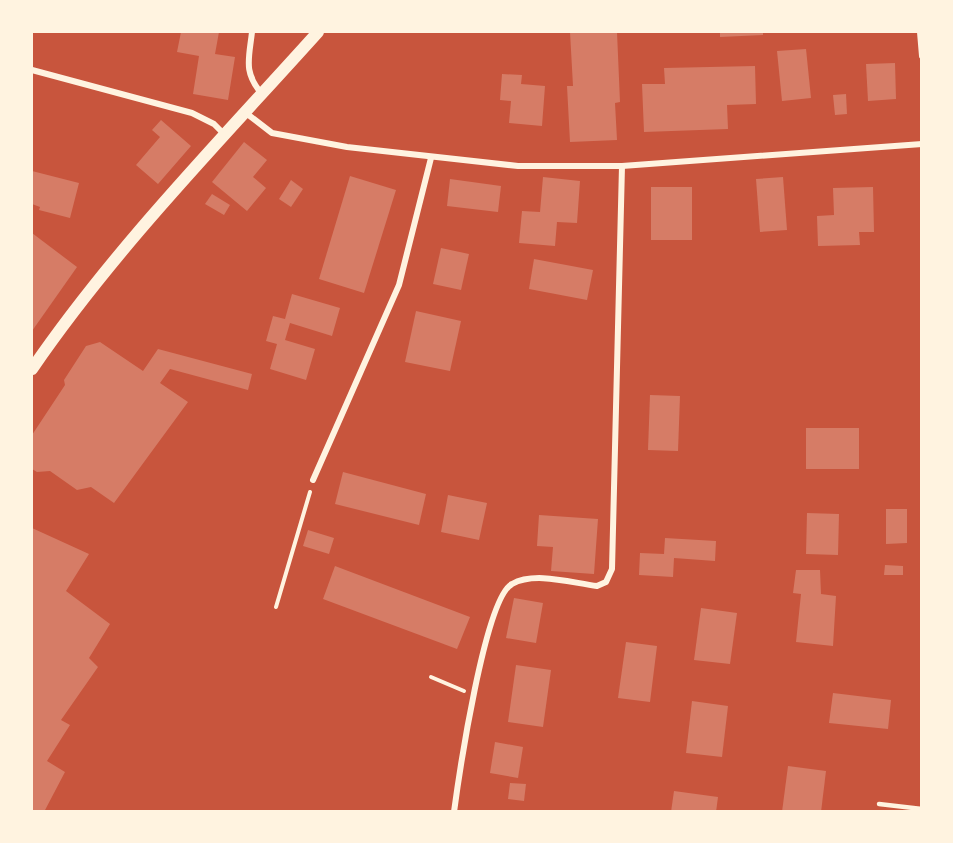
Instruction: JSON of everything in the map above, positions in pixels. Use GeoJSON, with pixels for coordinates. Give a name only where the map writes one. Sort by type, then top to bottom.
{"type":"FeatureCollection","features":[{"type":"Feature","properties":{"kind":"main road"},"geometry":{"type":"LineString","coordinates":[[32,369],[86,294],[318,32]]}},
{"type":"Feature","properties":{"kind":"street"},"geometry":{"type":"LineString","coordinates":[[252,32],[248,70],[251,81],[262,94]]}},
{"type":"Feature","properties":{"kind":"street"},"geometry":{"type":"LineString","coordinates":[[920,32],[921,56]]}},
{"type":"Feature","properties":{"kind":"street"},"geometry":{"type":"LineString","coordinates":[[32,70],[192,113],[214,124],[225,135]]}},
{"type":"Feature","properties":{"kind":"street"},"geometry":{"type":"LineString","coordinates":[[246,112],[273,133],[347,147],[518,166],[622,166],[921,144]]}},
{"type":"Feature","properties":{"kind":"street"},"geometry":{"type":"LineString","coordinates":[[313,480],[399,285],[431,158]]}},
{"type":"Feature","properties":{"kind":"street"},"geometry":{"type":"LineString","coordinates":[[454,812],[474,695],[498,600],[510,584],[528,577],[597,586],[606,582],[612,569],[622,166]]}},
{"type":"Feature","properties":{"kind":"lane"},"geometry":{"type":"LineString","coordinates":[[879,804],[921,809]]}},
{"type":"Feature","properties":{"kind":"path"},"geometry":{"type":"LineString","coordinates":[[276,607],[313,480]]}},
{"type":"Feature","properties":{"kind":"path"},"geometry":{"type":"LineString","coordinates":[[431,678],[474,695]]}},
{"type":"Feature","properties":{"kind":"building"},"geometry":{"type":"Polygon","coordinates":[[[181,32],[219,32],[215,54],[235,57],[228,100],[193,94],[199,56],[177,52],[181,32]]]}},
{"type":"Feature","properties":{"kind":"building"},"geometry":{"type":"Polygon","coordinates":[[[570,32],[617,32],[620,102],[615,103],[617,140],[570,142],[567,86],[573,86],[570,32]]]}},
{"type":"Feature","properties":{"kind":"building"},"geometry":{"type":"Polygon","coordinates":[[[720,32],[763,32],[763,35],[720,37],[720,32]]]}},
{"type":"Feature","properties":{"kind":"building"},"geometry":{"type":"Polygon","coordinates":[[[806,49],[811,98],[782,101],[777,51],[806,49]]]}},
{"type":"Feature","properties":{"kind":"building"},"geometry":{"type":"Polygon","coordinates":[[[895,63],[896,99],[868,101],[866,64],[895,63]]]}},
{"type":"Feature","properties":{"kind":"building"},"geometry":{"type":"Polygon","coordinates":[[[755,66],[756,104],[727,105],[728,129],[644,132],[642,84],[665,84],[664,68],[755,66]]]}},
{"type":"Feature","properties":{"kind":"building"},"geometry":{"type":"Polygon","coordinates":[[[502,74],[522,75],[521,84],[545,86],[542,126],[509,123],[511,101],[500,100],[502,74]]]}},
{"type":"Feature","properties":{"kind":"building"},"geometry":{"type":"Polygon","coordinates":[[[846,94],[847,114],[835,115],[833,95],[846,94]]]}},
{"type":"Feature","properties":{"kind":"building"},"geometry":{"type":"Polygon","coordinates":[[[161,120],[191,146],[158,184],[136,165],[160,137],[152,130],[161,120]]]}},
{"type":"Feature","properties":{"kind":"building"},"geometry":{"type":"Polygon","coordinates":[[[244,142],[267,160],[253,177],[266,188],[247,211],[212,182],[244,142]]]}},
{"type":"Feature","properties":{"kind":"building"},"geometry":{"type":"Polygon","coordinates":[[[32,171],[79,183],[70,218],[39,210],[40,207],[32,204],[32,171]]]}},
{"type":"Feature","properties":{"kind":"building"},"geometry":{"type":"Polygon","coordinates":[[[350,176],[396,190],[364,293],[319,279],[350,176]]]}},
{"type":"Feature","properties":{"kind":"building"},"geometry":{"type":"Polygon","coordinates":[[[543,177],[580,181],[577,223],[557,222],[555,246],[519,243],[522,211],[540,212],[543,177]]]}},
{"type":"Feature","properties":{"kind":"building"},"geometry":{"type":"Polygon","coordinates":[[[783,177],[787,230],[760,232],[756,179],[783,177]]]}},
{"type":"Feature","properties":{"kind":"building"},"geometry":{"type":"Polygon","coordinates":[[[450,179],[501,186],[498,212],[447,206],[450,179]]]}},
{"type":"Feature","properties":{"kind":"building"},"geometry":{"type":"Polygon","coordinates":[[[291,180],[303,189],[291,207],[279,199],[291,180]]]}},
{"type":"Feature","properties":{"kind":"building"},"geometry":{"type":"Polygon","coordinates":[[[651,187],[692,187],[692,240],[651,240],[651,187]]]}},
{"type":"Feature","properties":{"kind":"building"},"geometry":{"type":"Polygon","coordinates":[[[873,187],[874,232],[859,232],[860,245],[818,246],[817,216],[834,215],[833,188],[873,187]]]}},
{"type":"Feature","properties":{"kind":"building"},"geometry":{"type":"Polygon","coordinates":[[[212,194],[230,205],[224,215],[205,204],[212,194]]]}},
{"type":"Feature","properties":{"kind":"building"},"geometry":{"type":"Polygon","coordinates":[[[32,233],[77,267],[32,331],[32,233]]]}},
{"type":"Feature","properties":{"kind":"building"},"geometry":{"type":"Polygon","coordinates":[[[441,248],[469,254],[461,290],[433,284],[441,248]]]}},
{"type":"Feature","properties":{"kind":"building"},"geometry":{"type":"Polygon","coordinates":[[[534,259],[593,270],[587,300],[529,289],[534,259]]]}},
{"type":"Feature","properties":{"kind":"building"},"geometry":{"type":"Polygon","coordinates":[[[292,294],[340,308],[332,336],[290,323],[285,340],[315,349],[306,380],[270,369],[277,344],[266,341],[273,316],[285,319],[292,294]]]}},
{"type":"Feature","properties":{"kind":"building"},"geometry":{"type":"Polygon","coordinates":[[[416,311],[461,321],[450,371],[405,362],[416,311]]]}},
{"type":"Feature","properties":{"kind":"building"},"geometry":{"type":"Polygon","coordinates":[[[100,342],[143,371],[158,349],[252,374],[248,390],[170,369],[160,383],[188,402],[114,503],[91,487],[77,490],[50,471],[37,472],[32,469],[32,435],[65,385],[64,380],[86,346],[100,342]]]}},
{"type":"Feature","properties":{"kind":"building"},"geometry":{"type":"Polygon","coordinates":[[[650,395],[680,396],[678,451],[648,450],[650,395]]]}},
{"type":"Feature","properties":{"kind":"building"},"geometry":{"type":"Polygon","coordinates":[[[806,428],[859,428],[859,469],[806,469],[806,428]]]}},
{"type":"Feature","properties":{"kind":"building"},"geometry":{"type":"Polygon","coordinates":[[[343,472],[426,494],[419,525],[335,504],[343,472]]]}},
{"type":"Feature","properties":{"kind":"building"},"geometry":{"type":"Polygon","coordinates":[[[448,495],[487,503],[479,540],[441,532],[448,495]]]}},
{"type":"Feature","properties":{"kind":"building"},"geometry":{"type":"Polygon","coordinates":[[[886,509],[907,509],[907,543],[886,544],[886,509]]]}},
{"type":"Feature","properties":{"kind":"building"},"geometry":{"type":"Polygon","coordinates":[[[807,513],[839,514],[838,555],[806,554],[807,513]]]}},
{"type":"Feature","properties":{"kind":"building"},"geometry":{"type":"Polygon","coordinates":[[[539,515],[598,519],[594,574],[551,571],[553,547],[537,546],[539,515]]]}},
{"type":"Feature","properties":{"kind":"building"},"geometry":{"type":"Polygon","coordinates":[[[32,528],[89,554],[66,591],[110,624],[89,658],[98,667],[61,720],[70,725],[47,761],[65,772],[44,812],[32,812],[32,528]]]}},
{"type":"Feature","properties":{"kind":"building"},"geometry":{"type":"Polygon","coordinates":[[[308,530],[334,538],[329,554],[303,546],[308,530]]]}},
{"type":"Feature","properties":{"kind":"building"},"geometry":{"type":"Polygon","coordinates":[[[665,538],[716,541],[715,561],[674,558],[673,577],[639,575],[640,553],[664,554],[665,538]]]}},
{"type":"Feature","properties":{"kind":"building"},"geometry":{"type":"Polygon","coordinates":[[[885,565],[903,566],[903,575],[884,575],[885,565]]]}},
{"type":"Feature","properties":{"kind":"building"},"geometry":{"type":"Polygon","coordinates":[[[335,566],[470,617],[457,649],[323,599],[335,566]]]}},
{"type":"Feature","properties":{"kind":"building"},"geometry":{"type":"Polygon","coordinates":[[[796,570],[820,570],[821,594],[836,596],[833,646],[796,642],[801,594],[793,593],[796,570]]]}},
{"type":"Feature","properties":{"kind":"building"},"geometry":{"type":"Polygon","coordinates":[[[514,598],[543,603],[536,643],[506,638],[514,598]]]}},
{"type":"Feature","properties":{"kind":"building"},"geometry":{"type":"Polygon","coordinates":[[[701,608],[737,613],[730,664],[694,660],[701,608]]]}},
{"type":"Feature","properties":{"kind":"building"},"geometry":{"type":"Polygon","coordinates":[[[626,642],[657,646],[650,702],[618,698],[626,642]]]}},
{"type":"Feature","properties":{"kind":"building"},"geometry":{"type":"Polygon","coordinates":[[[516,665],[551,670],[543,727],[508,722],[516,665]]]}},
{"type":"Feature","properties":{"kind":"building"},"geometry":{"type":"Polygon","coordinates":[[[833,693],[891,700],[888,729],[829,723],[833,693]]]}},
{"type":"Feature","properties":{"kind":"building"},"geometry":{"type":"Polygon","coordinates":[[[692,701],[728,706],[722,757],[686,753],[692,701]]]}},
{"type":"Feature","properties":{"kind":"building"},"geometry":{"type":"Polygon","coordinates":[[[495,742],[523,747],[518,778],[490,773],[495,742]]]}},
{"type":"Feature","properties":{"kind":"building"},"geometry":{"type":"Polygon","coordinates":[[[788,766],[826,771],[821,812],[782,812],[788,766]]]}},
{"type":"Feature","properties":{"kind":"building"},"geometry":{"type":"Polygon","coordinates":[[[510,783],[526,784],[524,801],[508,799],[510,783]]]}},
{"type":"Feature","properties":{"kind":"building"},"geometry":{"type":"Polygon","coordinates":[[[674,791],[718,797],[716,812],[671,812],[674,791]]]}}]}
